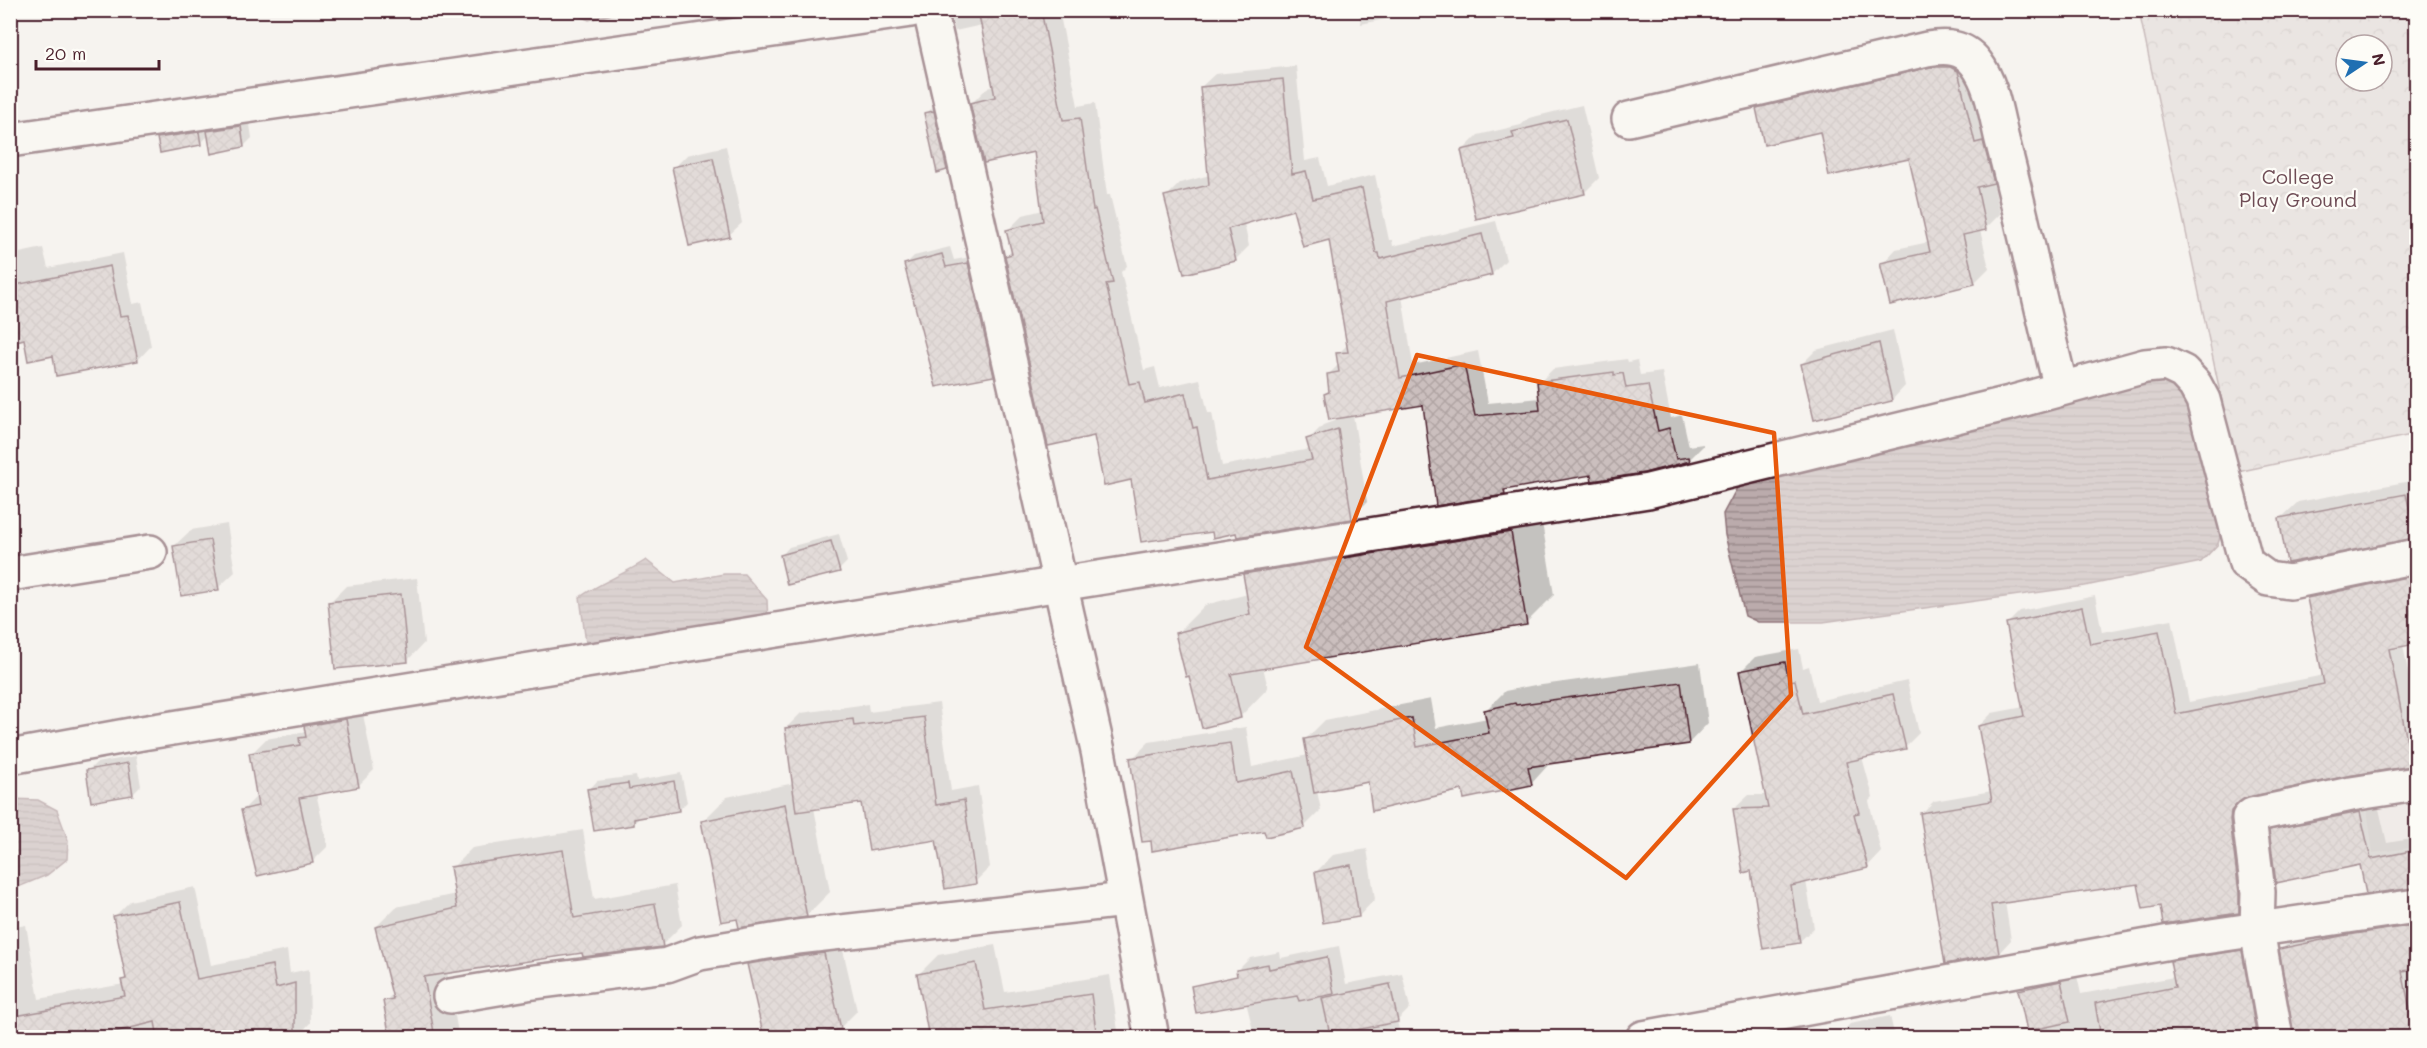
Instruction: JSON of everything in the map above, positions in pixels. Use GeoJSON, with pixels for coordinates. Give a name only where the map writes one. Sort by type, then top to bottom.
{"type":"FeatureCollection","features":[{"type":"Feature","properties":{"kind":"street"},"geometry":{"type":"LineString","coordinates":[[10,140],[911,10]]}},
{"type":"Feature","properties":{"kind":"street"},"geometry":{"type":"LineString","coordinates":[[930,10],[1098,751],[1152,1038]]}},
{"type":"Feature","properties":{"kind":"street"},"geometry":{"type":"LineString","coordinates":[[1629,119],[1927,49],[1945,46],[1957,48],[1975,60],[1984,75],[2011,172],[2061,388]]}},
{"type":"Feature","properties":{"kind":"street"},"geometry":{"type":"LineString","coordinates":[[10,757],[142,733],[1648,491],[2010,403],[2118,372],[2166,364],[2183,372],[2195,385],[2204,400],[2246,562],[2268,579],[2290,582],[2416,556]]}},
{"type":"Feature","properties":{"kind":"street"},"geometry":{"type":"LineString","coordinates":[[10,574],[150,552]]}},
{"type":"Feature","properties":{"kind":"street"},"geometry":{"type":"LineString","coordinates":[[2276,1038],[2258,930],[2258,892],[2248,824],[2252,815],[2351,794],[2416,784]]}},
{"type":"Feature","properties":{"kind":"street"},"geometry":{"type":"LineString","coordinates":[[450,996],[526,983],[667,965],[700,953],[797,937],[1125,900]]}},
{"type":"Feature","properties":{"kind":"street"},"geometry":{"type":"LineString","coordinates":[[1643,1038],[2170,942],[2416,906]]}},
{"type":"Feature","properties":{"kind":"highlighted area"},"geometry":{"type":"Polygon","coordinates":[[[1417,355],[1774,433],[1791,695],[1626,878],[1306,647],[1417,355]]]}},
{"type":"Feature","properties":{"kind":"shaded area"},"geometry":{"type":"Polygon","coordinates":[[[566,11],[624,11],[589,20],[566,11]]]}},
{"type":"Feature","properties":{"kind":"shaded area"},"geometry":{"type":"Polygon","coordinates":[[[2153,377],[2180,386],[2223,525],[2218,544],[2201,562],[2085,586],[1823,622],[1758,622],[1745,616],[1725,535],[1723,514],[1737,488],[1867,449],[2153,377]]]}},
{"type":"Feature","properties":{"kind":"shaded area"},"geometry":{"type":"Polygon","coordinates":[[[646,560],[675,583],[724,574],[744,574],[767,600],[768,623],[587,651],[580,597],[646,560]]]}},
{"type":"Feature","properties":{"kind":"shaded area"},"geometry":{"type":"Polygon","coordinates":[[[2416,786],[2416,847],[2373,853],[2365,794],[2416,786]]]}},
{"type":"Feature","properties":{"kind":"shaded area"},"geometry":{"type":"Polygon","coordinates":[[[10,799],[38,800],[57,810],[68,840],[67,859],[47,875],[16,888],[11,884],[10,799]]]}},
{"type":"Feature","properties":{"kind":"green space","name":"College Play Ground"},"geometry":{"type":"Polygon","coordinates":[[[2139,11],[2416,11],[2416,434],[2237,472],[2139,11]]]}},
{"type":"Feature","properties":{"kind":"building"},"geometry":{"type":"Polygon","coordinates":[[[978,10],[1041,10],[1063,120],[1080,118],[1093,210],[1095,209],[1113,283],[1106,284],[1129,384],[1140,382],[1145,403],[1185,393],[1193,428],[1197,427],[1207,480],[1312,460],[1306,439],[1338,429],[1352,519],[1237,537],[1236,533],[1213,538],[1212,532],[1141,542],[1131,480],[1104,486],[1094,436],[1048,446],[1005,256],[1012,254],[1006,230],[1043,221],[1034,152],[984,163],[970,103],[995,97],[978,10]]]}},
{"type":"Feature","properties":{"kind":"building"},"geometry":{"type":"Polygon","coordinates":[[[1930,67],[1950,67],[1958,71],[1975,143],[1983,141],[1994,183],[1977,187],[1986,230],[1963,235],[1975,284],[1890,305],[1880,263],[1930,252],[1909,159],[1829,176],[1820,132],[1764,145],[1756,108],[1930,67]]]}},
{"type":"Feature","properties":{"kind":"building"},"geometry":{"type":"Polygon","coordinates":[[[1283,79],[1292,174],[1306,171],[1313,199],[1362,188],[1376,253],[1379,253],[1380,259],[1482,234],[1492,275],[1387,301],[1400,378],[1464,364],[1475,416],[1540,410],[1537,382],[1614,372],[1614,375],[1623,373],[1626,388],[1648,385],[1658,431],[1669,428],[1676,459],[1689,457],[1690,461],[1644,473],[1592,481],[1591,475],[1504,490],[1505,495],[1436,506],[1423,405],[1329,420],[1324,394],[1329,392],[1327,374],[1339,372],[1336,353],[1348,352],[1329,240],[1303,247],[1293,210],[1228,229],[1236,261],[1184,274],[1164,196],[1209,185],[1200,87],[1283,79]]]}},
{"type":"Feature","properties":{"kind":"building"},"geometry":{"type":"Polygon","coordinates":[[[934,111],[947,170],[937,173],[924,113],[934,111]]]}},
{"type":"Feature","properties":{"kind":"building"},"geometry":{"type":"Polygon","coordinates":[[[1567,119],[1585,194],[1476,219],[1461,150],[1514,138],[1512,132],[1567,119]]]}},
{"type":"Feature","properties":{"kind":"building"},"geometry":{"type":"Polygon","coordinates":[[[241,126],[244,147],[211,154],[207,131],[241,126]]]}},
{"type":"Feature","properties":{"kind":"building"},"geometry":{"type":"Polygon","coordinates":[[[199,132],[201,145],[160,153],[157,138],[199,132]]]}},
{"type":"Feature","properties":{"kind":"building"},"geometry":{"type":"Polygon","coordinates":[[[713,158],[730,237],[689,246],[672,167],[713,158]]]}},
{"type":"Feature","properties":{"kind":"building"},"geometry":{"type":"Polygon","coordinates":[[[942,254],[946,267],[968,263],[994,376],[936,387],[904,264],[942,254]]]}},
{"type":"Feature","properties":{"kind":"building"},"geometry":{"type":"Polygon","coordinates":[[[110,266],[120,316],[128,315],[138,361],[56,376],[53,356],[28,361],[24,339],[10,343],[10,286],[110,266]]]}},
{"type":"Feature","properties":{"kind":"building"},"geometry":{"type":"Polygon","coordinates":[[[1879,343],[1892,401],[1814,420],[1801,364],[1879,343]]]}},
{"type":"Feature","properties":{"kind":"building"},"geometry":{"type":"Polygon","coordinates":[[[2406,494],[2416,538],[2287,563],[2279,518],[2406,494]]]}},
{"type":"Feature","properties":{"kind":"building"},"geometry":{"type":"Polygon","coordinates":[[[1511,532],[1527,625],[1231,674],[1241,718],[1202,728],[1175,633],[1250,614],[1243,574],[1511,532]]]}},
{"type":"Feature","properties":{"kind":"building"},"geometry":{"type":"Polygon","coordinates":[[[210,540],[219,590],[181,596],[173,546],[210,540]]]}},
{"type":"Feature","properties":{"kind":"building"},"geometry":{"type":"Polygon","coordinates":[[[831,541],[840,572],[787,585],[780,555],[831,541]]]}},
{"type":"Feature","properties":{"kind":"building"},"geometry":{"type":"Polygon","coordinates":[[[2416,575],[2416,644],[2389,649],[2412,766],[2347,776],[2248,797],[2239,802],[2231,811],[2230,820],[2239,893],[2239,913],[2163,924],[2160,906],[2143,909],[2138,884],[1991,905],[1999,954],[1945,964],[1920,813],[1992,801],[1978,726],[2024,716],[2006,623],[2082,607],[2090,644],[2159,631],[2176,714],[2324,684],[2307,598],[2416,575]]]}},
{"type":"Feature","properties":{"kind":"building"},"geometry":{"type":"Polygon","coordinates":[[[401,594],[408,662],[335,669],[328,602],[401,594]]]}},
{"type":"Feature","properties":{"kind":"building"},"geometry":{"type":"Polygon","coordinates":[[[1785,662],[1789,681],[1795,680],[1803,714],[1893,694],[1906,749],[1846,762],[1859,813],[1854,814],[1868,868],[1791,886],[1800,943],[1763,949],[1751,871],[1743,873],[1733,809],[1768,808],[1739,671],[1785,662]]]}},
{"type":"Feature","properties":{"kind":"building"},"geometry":{"type":"Polygon","coordinates":[[[1681,682],[1689,744],[1528,767],[1532,785],[1464,799],[1462,790],[1372,811],[1368,782],[1314,793],[1304,739],[1412,718],[1417,747],[1489,733],[1484,710],[1515,703],[1516,705],[1681,682]]]}},
{"type":"Feature","properties":{"kind":"building"},"geometry":{"type":"Polygon","coordinates":[[[924,717],[936,805],[964,800],[976,884],[945,889],[936,840],[869,851],[861,803],[796,812],[785,728],[853,719],[854,726],[924,717]]]}},
{"type":"Feature","properties":{"kind":"building"},"geometry":{"type":"Polygon","coordinates":[[[346,719],[359,787],[299,798],[313,863],[257,876],[241,810],[258,806],[249,753],[300,745],[299,738],[306,737],[304,726],[346,719]]]}},
{"type":"Feature","properties":{"kind":"building"},"geometry":{"type":"Polygon","coordinates":[[[1230,743],[1236,783],[1293,771],[1305,828],[1266,837],[1264,831],[1152,851],[1151,841],[1142,842],[1130,758],[1230,743]]]}},
{"type":"Feature","properties":{"kind":"building"},"geometry":{"type":"Polygon","coordinates":[[[128,763],[133,795],[91,802],[86,770],[128,763]]]}},
{"type":"Feature","properties":{"kind":"building"},"geometry":{"type":"Polygon","coordinates":[[[674,781],[679,811],[634,819],[634,825],[594,831],[587,789],[628,783],[629,789],[674,781]]]}},
{"type":"Feature","properties":{"kind":"building"},"geometry":{"type":"Polygon","coordinates":[[[785,804],[807,917],[739,928],[737,919],[721,922],[701,821],[785,804]]]}},
{"type":"Feature","properties":{"kind":"building"},"geometry":{"type":"Polygon","coordinates":[[[2360,812],[2371,859],[2416,850],[2416,888],[2366,894],[2360,865],[2276,883],[2269,830],[2360,812]]]}},
{"type":"Feature","properties":{"kind":"building"},"geometry":{"type":"Polygon","coordinates":[[[563,850],[574,918],[655,904],[663,947],[583,957],[582,953],[424,977],[435,1038],[390,1038],[383,1001],[393,999],[375,927],[457,908],[450,867],[563,850]]]}},
{"type":"Feature","properties":{"kind":"building"},"geometry":{"type":"Polygon","coordinates":[[[1351,865],[1359,917],[1323,923],[1315,872],[1351,865]]]}},
{"type":"Feature","properties":{"kind":"building"},"geometry":{"type":"Polygon","coordinates":[[[180,902],[197,979],[272,965],[276,988],[295,983],[295,1038],[158,1038],[155,1022],[90,1038],[10,1038],[10,1017],[125,996],[121,980],[126,979],[113,916],[180,902]]]}},
{"type":"Feature","properties":{"kind":"building"},"geometry":{"type":"Polygon","coordinates":[[[2416,925],[2416,969],[2402,971],[2416,1038],[2294,1038],[2279,949],[2341,936],[2416,925]]]}},
{"type":"Feature","properties":{"kind":"building"},"geometry":{"type":"Polygon","coordinates":[[[2242,950],[2257,1038],[2101,1038],[2095,1003],[2175,987],[2170,961],[2242,950]]]}},
{"type":"Feature","properties":{"kind":"building"},"geometry":{"type":"Polygon","coordinates":[[[824,953],[841,1029],[803,1038],[764,1038],[747,964],[824,953]]]}},
{"type":"Feature","properties":{"kind":"building"},"geometry":{"type":"Polygon","coordinates":[[[1327,957],[1334,994],[1299,1001],[1297,996],[1196,1013],[1191,986],[1237,976],[1236,970],[1268,964],[1269,969],[1327,957]]]}},
{"type":"Feature","properties":{"kind":"building"},"geometry":{"type":"Polygon","coordinates":[[[976,963],[985,1010],[1091,994],[1097,1038],[929,1038],[917,974],[976,963]]]}},
{"type":"Feature","properties":{"kind":"building"},"geometry":{"type":"Polygon","coordinates":[[[2061,981],[2070,1022],[2027,1031],[2018,990],[2061,981]]]}},
{"type":"Feature","properties":{"kind":"building"},"geometry":{"type":"Polygon","coordinates":[[[1390,984],[1398,1022],[1330,1035],[1322,998],[1390,984]]]}}]}
